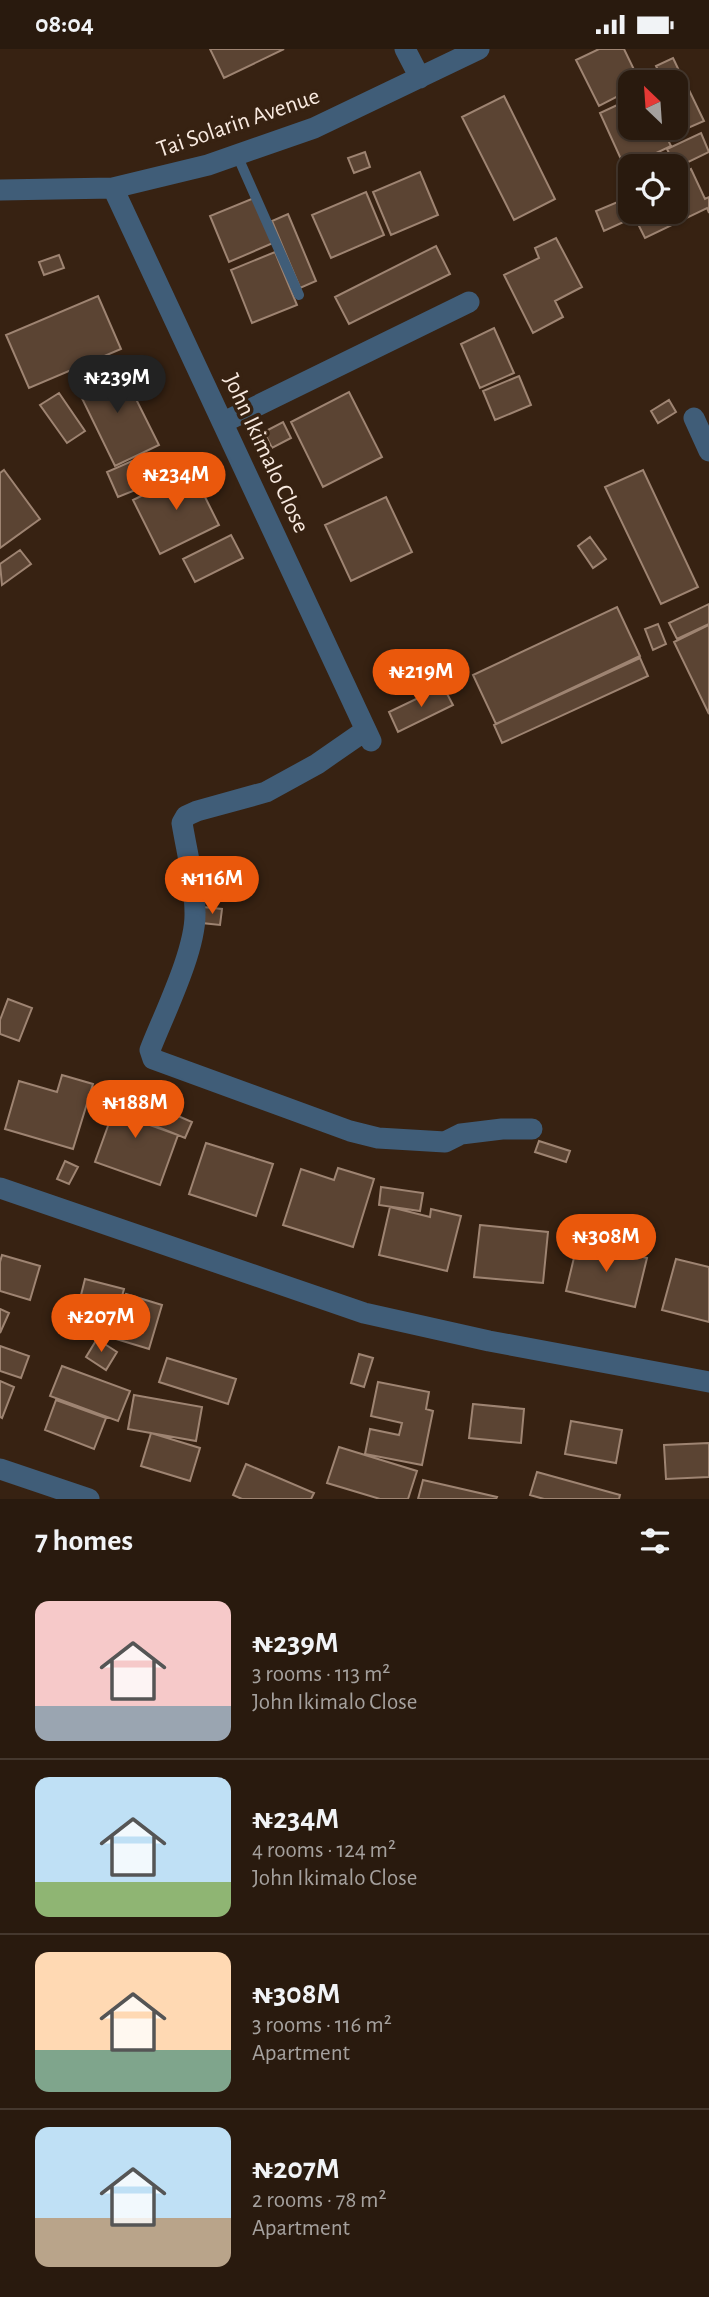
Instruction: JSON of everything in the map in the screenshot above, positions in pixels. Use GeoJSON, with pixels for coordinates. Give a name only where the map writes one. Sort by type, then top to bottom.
{"type":"FeatureCollection","features":[{"type":"Feature","properties":{"kind":"street"},"geometry":{"type":"LineString","coordinates":[[405,49],[420,78]]}},
{"type":"Feature","properties":{"kind":"street","name":"Tai Solarin Avenue"},"geometry":{"type":"LineString","coordinates":[[0,190],[113,188],[208,165],[314,128],[479,49]]}},
{"type":"Feature","properties":{"kind":"street","name":"John Ikimalo Close"},"geometry":{"type":"LineString","coordinates":[[113,188],[368,736],[266,792],[186,816],[182,823],[194,886],[196,916],[186,958],[150,1055],[153,1059],[350,1131],[377,1137],[445,1142],[461,1134],[531,1129]]}},
{"type":"Feature","properties":{"kind":"street"},"geometry":{"type":"LineString","coordinates":[[224,422],[469,302]]}},
{"type":"Feature","properties":{"kind":"street"},"geometry":{"type":"LineString","coordinates":[[694,418],[709,451]]}},
{"type":"Feature","properties":{"kind":"street"},"geometry":{"type":"LineString","coordinates":[[0,1188],[364,1313],[489,1341],[709,1382]]}},
{"type":"Feature","properties":{"kind":"street"},"geometry":{"type":"LineString","coordinates":[[0,1468],[36,1491],[89,1499]]}},
{"type":"Feature","properties":{"kind":"lane"},"geometry":{"type":"LineString","coordinates":[[237,155],[299,295]]}},
{"type":"Feature","properties":{"kind":"building"},"geometry":{"type":"Polygon","coordinates":[[[210,49],[284,49],[224,78],[210,49]]]}},
{"type":"Feature","properties":{"kind":"building"},"geometry":{"type":"Polygon","coordinates":[[[599,49],[624,49],[634,70],[618,70],[618,96],[599,106],[576,60],[599,49]]]}},
{"type":"Feature","properties":{"kind":"building"},"geometry":{"type":"Polygon","coordinates":[[[673,58],[679,70],[658,70],[656,66],[673,58]]]}},
{"type":"Feature","properties":{"kind":"building"},"geometry":{"type":"Polygon","coordinates":[[[688,88],[704,121],[688,128],[688,88]]]}},
{"type":"Feature","properties":{"kind":"building"},"geometry":{"type":"Polygon","coordinates":[[[504,96],[555,199],[514,220],[462,117],[504,96]]]}},
{"type":"Feature","properties":{"kind":"building"},"geometry":{"type":"Polygon","coordinates":[[[618,105],[618,140],[668,140],[671,146],[654,154],[619,154],[600,113],[618,105]]]}},
{"type":"Feature","properties":{"kind":"building"},"geometry":{"type":"Polygon","coordinates":[[[701,133],[709,152],[688,162],[688,154],[669,154],[667,149],[701,133]]]}},
{"type":"Feature","properties":{"kind":"building"},"geometry":{"type":"Polygon","coordinates":[[[365,152],[370,167],[354,173],[348,158],[365,152]]]}},
{"type":"Feature","properties":{"kind":"building"},"geometry":{"type":"Polygon","coordinates":[[[691,169],[705,199],[709,197],[709,213],[707,208],[688,217],[688,171],[691,169]]]}},
{"type":"Feature","properties":{"kind":"building"},"geometry":{"type":"Polygon","coordinates":[[[420,172],[438,215],[391,235],[373,192],[420,172]]]}},
{"type":"Feature","properties":{"kind":"building"},"geometry":{"type":"Polygon","coordinates":[[[366,192],[384,235],[331,258],[312,215],[366,192]]]}},
{"type":"Feature","properties":{"kind":"building"},"geometry":{"type":"Polygon","coordinates":[[[254,198],[273,243],[229,262],[210,216],[254,198]]]}},
{"type":"Feature","properties":{"kind":"building"},"geometry":{"type":"Polygon","coordinates":[[[618,202],[619,224],[604,231],[596,211],[618,202]]]}},
{"type":"Feature","properties":{"kind":"building"},"geometry":{"type":"Polygon","coordinates":[[[288,214],[316,281],[300,288],[272,221],[288,214]]]}},
{"type":"Feature","properties":{"kind":"building"},"geometry":{"type":"Polygon","coordinates":[[[638,224],[674,224],[645,238],[638,224]]]}},
{"type":"Feature","properties":{"kind":"building"},"geometry":{"type":"Polygon","coordinates":[[[556,238],[582,287],[555,301],[563,317],[533,333],[504,275],[539,258],[535,248],[556,238]]]}},
{"type":"Feature","properties":{"kind":"building"},"geometry":{"type":"Polygon","coordinates":[[[436,246],[450,274],[349,324],[335,297],[436,246]]]}},
{"type":"Feature","properties":{"kind":"building"},"geometry":{"type":"Polygon","coordinates":[[[275,252],[297,305],[252,323],[231,270],[275,252]]]}},
{"type":"Feature","properties":{"kind":"building"},"geometry":{"type":"Polygon","coordinates":[[[59,255],[64,268],[44,275],[39,262],[59,255]]]}},
{"type":"Feature","properties":{"kind":"building"},"geometry":{"type":"Polygon","coordinates":[[[98,296],[121,349],[29,388],[6,335],[98,296]]]}},
{"type":"Feature","properties":{"kind":"building"},"geometry":{"type":"Polygon","coordinates":[[[494,328],[514,373],[480,388],[461,344],[494,328]]]}},
{"type":"Feature","properties":{"kind":"building"},"geometry":{"type":"Polygon","coordinates":[[[118,363],[159,445],[115,466],[75,384],[118,363]]]}},
{"type":"Feature","properties":{"kind":"building"},"geometry":{"type":"Polygon","coordinates":[[[519,376],[531,405],[495,420],[483,391],[519,376]]]}},
{"type":"Feature","properties":{"kind":"building"},"geometry":{"type":"Polygon","coordinates":[[[349,392],[382,457],[323,487],[291,422],[349,392]]]}},
{"type":"Feature","properties":{"kind":"building"},"geometry":{"type":"Polygon","coordinates":[[[59,393],[85,431],[67,443],[40,405],[59,393]]]}},
{"type":"Feature","properties":{"kind":"building"},"geometry":{"type":"Polygon","coordinates":[[[669,400],[676,412],[658,423],[651,411],[669,400]]]}},
{"type":"Feature","properties":{"kind":"building"},"geometry":{"type":"Polygon","coordinates":[[[283,422],[291,438],[272,448],[264,432],[283,422]]]}},
{"type":"Feature","properties":{"kind":"building"},"geometry":{"type":"Polygon","coordinates":[[[132,461],[143,487],[118,497],[107,472],[132,461]]]}},
{"type":"Feature","properties":{"kind":"building"},"geometry":{"type":"Polygon","coordinates":[[[4,470],[40,519],[0,548],[0,473],[4,470]]]}},
{"type":"Feature","properties":{"kind":"building"},"geometry":{"type":"Polygon","coordinates":[[[643,470],[698,587],[661,604],[605,487],[643,470]]]}},
{"type":"Feature","properties":{"kind":"building"},"geometry":{"type":"Polygon","coordinates":[[[192,471],[219,525],[160,554],[133,500],[192,471]]]}},
{"type":"Feature","properties":{"kind":"building"},"geometry":{"type":"Polygon","coordinates":[[[386,497],[412,552],[351,581],[325,525],[386,497]]]}},
{"type":"Feature","properties":{"kind":"building"},"geometry":{"type":"Polygon","coordinates":[[[231,535],[243,558],[195,582],[183,559],[231,535]]]}},
{"type":"Feature","properties":{"kind":"building"},"geometry":{"type":"Polygon","coordinates":[[[590,537],[606,559],[593,568],[578,546],[590,537]]]}},
{"type":"Feature","properties":{"kind":"building"},"geometry":{"type":"Polygon","coordinates":[[[20,550],[31,564],[2,585],[0,564],[20,550]]]}},
{"type":"Feature","properties":{"kind":"building"},"geometry":{"type":"Polygon","coordinates":[[[709,604],[709,624],[677,639],[669,623],[709,604]]]}},
{"type":"Feature","properties":{"kind":"building"},"geometry":{"type":"Polygon","coordinates":[[[617,607],[640,656],[496,724],[473,675],[617,607]]]}},
{"type":"Feature","properties":{"kind":"building"},"geometry":{"type":"Polygon","coordinates":[[[658,624],[666,644],[653,650],[645,629],[658,624]]]}},
{"type":"Feature","properties":{"kind":"building"},"geometry":{"type":"Polygon","coordinates":[[[709,625],[709,714],[674,642],[709,625]]]}},
{"type":"Feature","properties":{"kind":"building"},"geometry":{"type":"Polygon","coordinates":[[[640,658],[648,676],[502,743],[494,725],[640,658]]]}},
{"type":"Feature","properties":{"kind":"building"},"geometry":{"type":"Polygon","coordinates":[[[443,686],[453,705],[398,732],[389,712],[443,686]]]}},
{"type":"Feature","properties":{"kind":"building"},"geometry":{"type":"Polygon","coordinates":[[[203,907],[222,909],[220,925],[202,923],[203,907]]]}},
{"type":"Feature","properties":{"kind":"building"},"geometry":{"type":"Polygon","coordinates":[[[8,999],[32,1008],[19,1041],[0,1034],[0,1020],[8,999]]]}},
{"type":"Feature","properties":{"kind":"building"},"geometry":{"type":"Polygon","coordinates":[[[62,1075],[93,1084],[73,1149],[5,1129],[19,1081],[57,1092],[62,1075]]]}},
{"type":"Feature","properties":{"kind":"building"},"geometry":{"type":"Polygon","coordinates":[[[114,1087],[150,1099],[141,1122],[178,1135],[160,1185],[95,1162],[113,1112],[106,1110],[114,1087]]]}},
{"type":"Feature","properties":{"kind":"building"},"geometry":{"type":"Polygon","coordinates":[[[155,1106],[192,1122],[185,1138],[148,1123],[155,1106]]]}},
{"type":"Feature","properties":{"kind":"building"},"geometry":{"type":"Polygon","coordinates":[[[539,1141],[570,1151],[566,1162],[535,1152],[539,1141]]]}},
{"type":"Feature","properties":{"kind":"building"},"geometry":{"type":"Polygon","coordinates":[[[206,1143],[273,1164],[256,1216],[189,1194],[206,1143]]]}},
{"type":"Feature","properties":{"kind":"building"},"geometry":{"type":"Polygon","coordinates":[[[65,1161],[78,1167],[69,1184],[57,1179],[65,1161]]]}},
{"type":"Feature","properties":{"kind":"building"},"geometry":{"type":"Polygon","coordinates":[[[338,1168],[374,1179],[353,1247],[283,1225],[301,1169],[334,1180],[338,1168]]]}},
{"type":"Feature","properties":{"kind":"building"},"geometry":{"type":"Polygon","coordinates":[[[381,1187],[423,1193],[420,1211],[379,1205],[381,1187]]]}},
{"type":"Feature","properties":{"kind":"building"},"geometry":{"type":"Polygon","coordinates":[[[390,1207],[430,1217],[431,1209],[461,1216],[447,1271],[379,1255],[390,1207]]]}},
{"type":"Feature","properties":{"kind":"building"},"geometry":{"type":"Polygon","coordinates":[[[480,1225],[548,1232],[543,1283],[474,1277],[480,1225]]]}},
{"type":"Feature","properties":{"kind":"building"},"geometry":{"type":"Polygon","coordinates":[[[615,1233],[651,1235],[650,1251],[614,1249],[615,1233]]]}},
{"type":"Feature","properties":{"kind":"building"},"geometry":{"type":"Polygon","coordinates":[[[578,1241],[647,1258],[635,1307],[566,1291],[578,1241]]]}},
{"type":"Feature","properties":{"kind":"building"},"geometry":{"type":"Polygon","coordinates":[[[2,1255],[40,1266],[30,1300],[0,1291],[2,1255]]]}},
{"type":"Feature","properties":{"kind":"building"},"geometry":{"type":"Polygon","coordinates":[[[676,1259],[709,1267],[709,1322],[662,1310],[676,1259]]]}},
{"type":"Feature","properties":{"kind":"building"},"geometry":{"type":"Polygon","coordinates":[[[85,1279],[124,1289],[111,1337],[73,1327],[85,1279]]]}},
{"type":"Feature","properties":{"kind":"building"},"geometry":{"type":"Polygon","coordinates":[[[126,1294],[162,1305],[149,1349],[113,1338],[126,1294]]]}},
{"type":"Feature","properties":{"kind":"building"},"geometry":{"type":"Polygon","coordinates":[[[0,1309],[9,1313],[0,1333],[0,1309]]]}},
{"type":"Feature","properties":{"kind":"building"},"geometry":{"type":"Polygon","coordinates":[[[97,1339],[117,1352],[106,1370],[86,1357],[97,1339]]]}},
{"type":"Feature","properties":{"kind":"building"},"geometry":{"type":"Polygon","coordinates":[[[0,1346],[29,1356],[21,1378],[0,1371],[0,1346]]]}},
{"type":"Feature","properties":{"kind":"building"},"geometry":{"type":"Polygon","coordinates":[[[359,1354],[373,1358],[364,1387],[351,1383],[359,1354]]]}},
{"type":"Feature","properties":{"kind":"building"},"geometry":{"type":"Polygon","coordinates":[[[167,1358],[236,1379],[228,1404],[159,1382],[167,1358]]]}},
{"type":"Feature","properties":{"kind":"building"},"geometry":{"type":"Polygon","coordinates":[[[62,1366],[130,1391],[118,1421],[50,1396],[62,1366]]]}},
{"type":"Feature","properties":{"kind":"building"},"geometry":{"type":"Polygon","coordinates":[[[0,1381],[14,1387],[2,1418],[0,1417],[0,1381]]]}},
{"type":"Feature","properties":{"kind":"building"},"geometry":{"type":"Polygon","coordinates":[[[378,1382],[429,1392],[426,1409],[433,1411],[422,1465],[365,1454],[370,1429],[399,1435],[402,1423],[371,1416],[378,1382]]]}},
{"type":"Feature","properties":{"kind":"building"},"geometry":{"type":"Polygon","coordinates":[[[134,1395],[202,1407],[196,1441],[128,1429],[134,1395]]]}},
{"type":"Feature","properties":{"kind":"building"},"geometry":{"type":"Polygon","coordinates":[[[56,1400],[106,1418],[94,1449],[45,1430],[56,1400]]]}},
{"type":"Feature","properties":{"kind":"building"},"geometry":{"type":"Polygon","coordinates":[[[473,1404],[524,1409],[521,1443],[469,1438],[473,1404]]]}},
{"type":"Feature","properties":{"kind":"building"},"geometry":{"type":"Polygon","coordinates":[[[571,1421],[622,1430],[616,1463],[565,1454],[571,1421]]]}},
{"type":"Feature","properties":{"kind":"building"},"geometry":{"type":"Polygon","coordinates":[[[151,1433],[200,1448],[190,1481],[141,1466],[151,1433]]]}},
{"type":"Feature","properties":{"kind":"building"},"geometry":{"type":"Polygon","coordinates":[[[709,1443],[709,1477],[666,1479],[664,1445],[709,1443]]]}},
{"type":"Feature","properties":{"kind":"building"},"geometry":{"type":"Polygon","coordinates":[[[339,1447],[417,1471],[408,1499],[380,1499],[327,1483],[339,1447]]]}},
{"type":"Feature","properties":{"kind":"building"},"geometry":{"type":"Polygon","coordinates":[[[246,1464],[314,1493],[311,1499],[242,1499],[233,1495],[246,1464]]]}},
{"type":"Feature","properties":{"kind":"building"},"geometry":{"type":"Polygon","coordinates":[[[537,1472],[620,1495],[619,1499],[544,1499],[530,1495],[537,1472]]]}},
{"type":"Feature","properties":{"kind":"building"},"geometry":{"type":"Polygon","coordinates":[[[423,1480],[497,1497],[418,1499],[423,1480]]]}}]}
